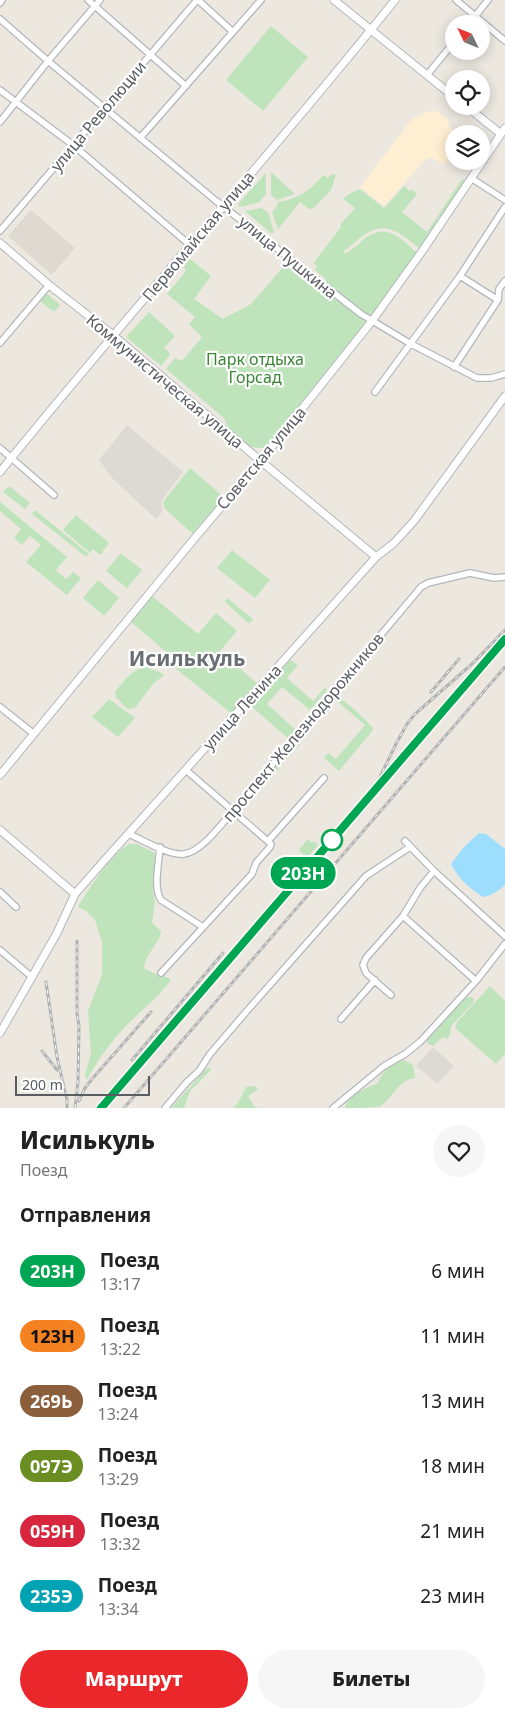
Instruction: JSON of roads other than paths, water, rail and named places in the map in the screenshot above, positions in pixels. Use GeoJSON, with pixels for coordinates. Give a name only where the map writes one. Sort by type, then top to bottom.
{"type":"FeatureCollection","features":[{"type":"Feature","properties":{"kind":"street"},"geometry":{"type":"LineString","coordinates":[[88,0],[186,86]]}},
{"type":"Feature","properties":{"kind":"street"},"geometry":{"type":"LineString","coordinates":[[0,122],[48,61],[100,0]]}},
{"type":"Feature","properties":{"kind":"street"},"geometry":{"type":"LineString","coordinates":[[197,0],[233,32]]}},
{"type":"Feature","properties":{"kind":"street","name":"улица Революции"},"geometry":{"type":"LineString","coordinates":[[0,231],[197,0]]}},
{"type":"Feature","properties":{"kind":"street"},"geometry":{"type":"LineString","coordinates":[[140,138],[261,0]]}},
{"type":"Feature","properties":{"kind":"street"},"geometry":{"type":"LineString","coordinates":[[334,0],[445,90]]}},
{"type":"Feature","properties":{"kind":"street","name":"Первомайская улица"},"geometry":{"type":"LineString","coordinates":[[0,472],[395,0]]}},
{"type":"Feature","properties":{"kind":"street"},"geometry":{"type":"LineString","coordinates":[[456,0],[474,15]]}},
{"type":"Feature","properties":{"kind":"street"},"geometry":{"type":"LineString","coordinates":[[476,15],[488,0]]}},
{"type":"Feature","properties":{"kind":"street","name":"улица Пушкина"},"geometry":{"type":"LineString","coordinates":[[0,19],[140,138],[335,294],[372,321],[476,378],[491,378],[505,374]]}},
{"type":"Feature","properties":{"kind":"street"},"geometry":{"type":"LineString","coordinates":[[490,28],[505,41]]}},
{"type":"Feature","properties":{"kind":"street"},"geometry":{"type":"LineString","coordinates":[[427,75],[445,53]]}},
{"type":"Feature","properties":{"kind":"street"},"geometry":{"type":"LineString","coordinates":[[0,90],[73,145],[191,246]]}},
{"type":"Feature","properties":{"kind":"street"},"geometry":{"type":"LineString","coordinates":[[479,115],[503,131]]}},
{"type":"Feature","properties":{"kind":"street","name":"Советская улица"},"geometry":{"type":"LineString","coordinates":[[0,775],[372,321],[423,250],[503,131]]}},
{"type":"Feature","properties":{"kind":"street"},"geometry":{"type":"LineString","coordinates":[[471,178],[505,200]]}},
{"type":"Feature","properties":{"kind":"street"},"geometry":{"type":"LineString","coordinates":[[375,392],[460,276],[505,208]]}},
{"type":"Feature","properties":{"kind":"street","name":"Коммунистическая улица"},"geometry":{"type":"LineString","coordinates":[[0,243],[376,557]]}},
{"type":"Feature","properties":{"kind":"street"},"geometry":{"type":"LineString","coordinates":[[460,276],[498,300]]}},
{"type":"Feature","properties":{"kind":"street"},"geometry":{"type":"LineString","coordinates":[[454,367],[498,300],[499,290],[505,281]]}},
{"type":"Feature","properties":{"kind":"street"},"geometry":{"type":"LineString","coordinates":[[0,342],[49,285]]}},
{"type":"Feature","properties":{"kind":"street","name":"улица Ленина"},"geometry":{"type":"LineString","coordinates":[[0,1033],[57,934],[75,894],[376,557],[394,543],[414,521],[505,396]]}},
{"type":"Feature","properties":{"kind":"street"},"geometry":{"type":"LineString","coordinates":[[0,448],[54,495]]}},
{"type":"Feature","properties":{"kind":"street","name":"проспект Железнодорожников"},"geometry":{"type":"LineString","coordinates":[[129,834],[170,852],[184,854],[194,851],[204,844],[315,716],[421,586],[470,573],[494,578],[505,577]]}},
{"type":"Feature","properties":{"kind":"street"},"geometry":{"type":"LineString","coordinates":[[0,707],[34,734]]}},
{"type":"Feature","properties":{"kind":"street"},"geometry":{"type":"LineString","coordinates":[[186,770],[270,843]]}},
{"type":"Feature","properties":{"kind":"street"},"geometry":{"type":"LineString","coordinates":[[161,973],[252,874],[256,864],[270,847],[270,843],[324,778]]}},
{"type":"Feature","properties":{"kind":"street"},"geometry":{"type":"LineString","coordinates":[[0,830],[75,894]]}},
{"type":"Feature","properties":{"kind":"street"},"geometry":{"type":"LineString","coordinates":[[405,840],[434,872],[505,936]]}},
{"type":"Feature","properties":{"kind":"street"},"geometry":{"type":"LineString","coordinates":[[160,847],[158,896],[161,900],[202,927]]}},
{"type":"Feature","properties":{"kind":"street"},"geometry":{"type":"LineString","coordinates":[[165,1108],[199,1071],[210,1054],[246,1012],[366,876],[410,847]]}},
{"type":"Feature","properties":{"kind":"street"},"geometry":{"type":"LineString","coordinates":[[391,995],[366,972],[363,965],[366,958],[403,916],[420,888],[434,872]]}},
{"type":"Feature","properties":{"kind":"street"},"geometry":{"type":"LineString","coordinates":[[0,892],[16,907]]}},
{"type":"Feature","properties":{"kind":"street"},"geometry":{"type":"LineString","coordinates":[[403,916],[476,981]]}},
{"type":"Feature","properties":{"kind":"street"},"geometry":{"type":"LineString","coordinates":[[333,1108],[384,1066],[405,1054],[416,1044],[476,981],[505,944]]}},
{"type":"Feature","properties":{"kind":"street"},"geometry":{"type":"LineString","coordinates":[[0,950],[32,977]]}},
{"type":"Feature","properties":{"kind":"street"},"geometry":{"type":"LineString","coordinates":[[341,1019],[375,980]]}},
{"type":"Feature","properties":{"kind":"street"},"geometry":{"type":"LineString","coordinates":[[0,1016],[6,1022]]}},
{"type":"Feature","properties":{"kind":"water"},"geometry":{"type":"Polygon","coordinates":[[[479,833],[486,834],[505,849],[505,885],[483,897],[465,883],[451,864],[464,847],[479,833]]]}},
{"type":"Feature","properties":{"kind":"railway"},"geometry":{"type":"LineString","coordinates":[[379,779],[397,742],[415,714],[472,664],[505,630]]}},
{"type":"Feature","properties":{"kind":"railway"},"geometry":{"type":"LineString","coordinates":[[101,1108],[505,639]]}},
{"type":"Feature","properties":{"kind":"railway"},"geometry":{"type":"LineString","coordinates":[[431,692],[459,659]]}},
{"type":"Feature","properties":{"kind":"railway"},"geometry":{"type":"LineString","coordinates":[[124,1108],[505,667]]}},
{"type":"Feature","properties":{"kind":"railway"},"geometry":{"type":"LineString","coordinates":[[75,1108],[78,1082],[79,1027],[77,1013],[77,941]]}},
{"type":"Feature","properties":{"kind":"railway"},"geometry":{"type":"LineString","coordinates":[[132,1060],[223,953]]}},
{"type":"Feature","properties":{"kind":"railway"},"geometry":{"type":"LineString","coordinates":[[46,982],[67,1108]]}},
{"type":"Feature","properties":{"kind":"railway"},"geometry":{"type":"LineString","coordinates":[[79,1101],[92,1079],[151,1012]]}},
{"type":"Feature","properties":{"kind":"railway"},"geometry":{"type":"LineString","coordinates":[[42,1051],[57,1070]]}},
{"type":"Feature","properties":{"kind":"train","name":"203Н"},"geometry":{"type":"LineString","coordinates":[[101,1108],[505,639]]}},
{"type":"Feature","properties":{"kind":"district","name":"Исилькуль"},"geometry":{"type":"Point","coordinates":[187,659]}},
{"type":"Feature","properties":{"kind":"park label","name":"Парк отдыха Горсад"},"geometry":{"type":"Point","coordinates":[255,368]}}]}
